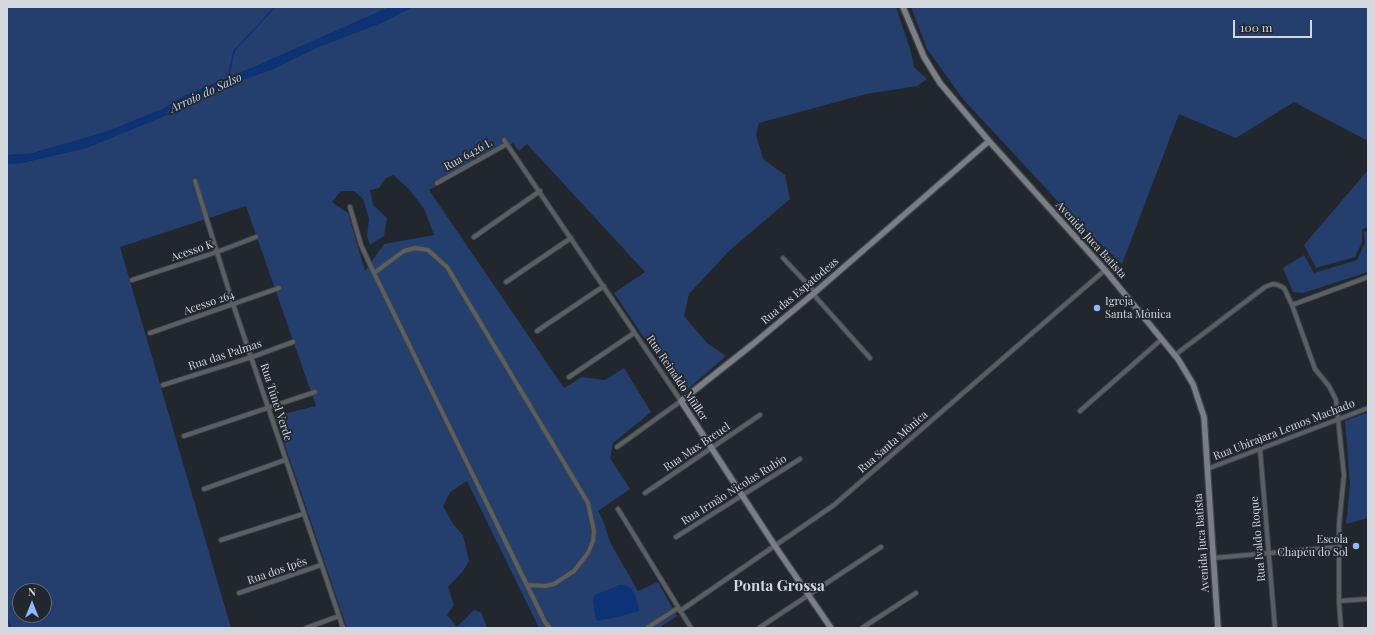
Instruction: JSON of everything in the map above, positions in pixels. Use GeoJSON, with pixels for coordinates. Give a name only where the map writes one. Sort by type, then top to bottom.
{"type":"FeatureCollection","features":[{"type":"Feature","properties":{"kind":"main road","name":"Avenida Juca Batista"},"geometry":{"type":"LineString","coordinates":[[903,7],[924,57],[940,83],[989,141],[1105,270],[1175,355],[1193,384],[1204,417],[1218,628]]}},
{"type":"Feature","properties":{"kind":"main road","name":"Rua das Espatodeas"},"geometry":{"type":"LineString","coordinates":[[681,401],[814,293],[907,214],[989,141]]}},
{"type":"Feature","properties":{"kind":"main road","name":"Rua Reinaldo Müller"},"geometry":{"type":"LineString","coordinates":[[681,401],[775,546],[831,628]]}},
{"type":"Feature","properties":{"kind":"street","name":"Rua Reinaldo Müller"},"geometry":{"type":"LineString","coordinates":[[504,140],[681,401]]}},
{"type":"Feature","properties":{"kind":"street","name":"Rua 6426 L"},"geometry":{"type":"LineString","coordinates":[[437,183],[507,144]]}},
{"type":"Feature","properties":{"kind":"street","name":"Rua Túnel Verde"},"geometry":{"type":"LineString","coordinates":[[195,181],[233,304],[252,356],[303,514],[343,628]]}},
{"type":"Feature","properties":{"kind":"street"},"geometry":{"type":"LineString","coordinates":[[474,237],[540,191]]}},
{"type":"Feature","properties":{"kind":"street"},"geometry":{"type":"LineString","coordinates":[[350,207],[361,245],[374,273],[545,622],[550,628]]}},
{"type":"Feature","properties":{"kind":"street","name":"Acesso K"},"geometry":{"type":"LineString","coordinates":[[132,280],[217,252],[256,237]]}},
{"type":"Feature","properties":{"kind":"street"},"geometry":{"type":"LineString","coordinates":[[506,282],[571,238]]}},
{"type":"Feature","properties":{"kind":"street"},"geometry":{"type":"LineString","coordinates":[[374,273],[404,252],[415,248],[428,250],[448,267],[588,503],[594,531],[588,553],[574,571],[554,584],[545,586],[527,585]]}},
{"type":"Feature","properties":{"kind":"street"},"geometry":{"type":"LineString","coordinates":[[783,258],[870,358]]}},
{"type":"Feature","properties":{"kind":"street","name":"Rua Santa Mônica"},"geometry":{"type":"LineString","coordinates":[[647,628],[679,610],[834,505],[1105,270]]}},
{"type":"Feature","properties":{"kind":"street"},"geometry":{"type":"LineString","coordinates":[[1292,305],[1368,277]]}},
{"type":"Feature","properties":{"kind":"street"},"geometry":{"type":"LineString","coordinates":[[1175,355],[1265,287],[1273,284],[1284,288],[1292,305],[1315,369],[1329,386],[1336,400],[1344,475],[1339,525],[1339,601],[1341,628]]}},
{"type":"Feature","properties":{"kind":"street"},"geometry":{"type":"LineString","coordinates":[[537,331],[604,286]]}},
{"type":"Feature","properties":{"kind":"street","name":"Acesso 264"},"geometry":{"type":"LineString","coordinates":[[150,333],[279,288]]}},
{"type":"Feature","properties":{"kind":"street"},"geometry":{"type":"LineString","coordinates":[[569,377],[634,333]]}},
{"type":"Feature","properties":{"kind":"street"},"geometry":{"type":"LineString","coordinates":[[1080,411],[1162,339]]}},
{"type":"Feature","properties":{"kind":"street","name":"Rua das Palmas"},"geometry":{"type":"LineString","coordinates":[[163,385],[293,342]]}},
{"type":"Feature","properties":{"kind":"street"},"geometry":{"type":"LineString","coordinates":[[184,436],[315,392]]}},
{"type":"Feature","properties":{"kind":"street","name":"Rua das Espatodeas"},"geometry":{"type":"LineString","coordinates":[[617,447],[681,401]]}},
{"type":"Feature","properties":{"kind":"street","name":"Rua Ubirajara Lemos Machado"},"geometry":{"type":"LineString","coordinates":[[1207,469],[1368,408]]}},
{"type":"Feature","properties":{"kind":"street","name":"Rua Max Breuel"},"geometry":{"type":"LineString","coordinates":[[646,493],[760,415]]}},
{"type":"Feature","properties":{"kind":"street","name":"Rua Ivaldo Roque"},"geometry":{"type":"LineString","coordinates":[[1260,449],[1275,628]]}},
{"type":"Feature","properties":{"kind":"street","name":"Rua Irmão Nicolas Rubio"},"geometry":{"type":"LineString","coordinates":[[676,537],[800,458]]}},
{"type":"Feature","properties":{"kind":"street"},"geometry":{"type":"LineString","coordinates":[[204,489],[285,460]]}},
{"type":"Feature","properties":{"kind":"street"},"geometry":{"type":"LineString","coordinates":[[618,508],[691,628]]}},
{"type":"Feature","properties":{"kind":"street"},"geometry":{"type":"LineString","coordinates":[[221,540],[303,514]]}},
{"type":"Feature","properties":{"kind":"street"},"geometry":{"type":"LineString","coordinates":[[759,628],[881,547]]}},
{"type":"Feature","properties":{"kind":"street"},"geometry":{"type":"LineString","coordinates":[[1213,558],[1339,547]]}},
{"type":"Feature","properties":{"kind":"street","name":"Rua dos Ipês"},"geometry":{"type":"LineString","coordinates":[[239,593],[321,565]]}},
{"type":"Feature","properties":{"kind":"street"},"geometry":{"type":"LineString","coordinates":[[862,628],[916,593]]}},
{"type":"Feature","properties":{"kind":"street"},"geometry":{"type":"LineString","coordinates":[[1339,601],[1368,599]]}},
{"type":"Feature","properties":{"kind":"street"},"geometry":{"type":"LineString","coordinates":[[306,628],[339,616]]}},
{"type":"Feature","properties":{"kind":"shaded area"},"geometry":{"type":"Polygon","coordinates":[[[7,7],[390,7],[182,97],[163,109],[106,132],[30,154],[7,155],[7,7]]]}},
{"type":"Feature","properties":{"kind":"shaded area"},"geometry":{"type":"Polygon","coordinates":[[[412,7],[896,7],[911,52],[914,67],[927,79],[917,86],[866,94],[759,123],[756,135],[763,159],[785,175],[790,199],[729,251],[689,294],[684,316],[707,343],[726,356],[682,394],[614,293],[645,272],[527,144],[519,151],[513,143],[429,190],[564,388],[582,377],[605,380],[624,368],[651,412],[613,443],[610,458],[630,489],[598,511],[603,520],[610,542],[638,591],[658,582],[677,616],[659,628],[539,628],[467,481],[450,492],[443,506],[453,524],[463,535],[469,561],[463,571],[448,587],[454,605],[447,615],[457,627],[474,610],[481,612],[487,628],[347,628],[275,416],[316,406],[246,206],[120,247],[231,628],[7,628],[7,164],[21,163],[86,148],[164,116],[242,80],[275,68],[318,47],[383,22],[412,7]],[[393,175],[386,178],[379,188],[370,190],[373,205],[387,218],[384,236],[370,245],[367,236],[369,219],[363,199],[354,191],[341,191],[332,202],[348,213],[365,271],[384,244],[434,235],[424,209],[409,189],[393,175]]]}},
{"type":"Feature","properties":{"kind":"shaded area"},"geometry":{"type":"Polygon","coordinates":[[[911,7],[1368,7],[1368,141],[1294,102],[1236,138],[1179,114],[1122,264],[1078,223],[963,99],[927,49],[911,7]]]}},
{"type":"Feature","properties":{"kind":"shaded area"},"geometry":{"type":"Polygon","coordinates":[[[1368,170],[1368,227],[1362,229],[1362,242],[1355,257],[1316,268],[1304,245],[1368,170]]]}},
{"type":"Feature","properties":{"kind":"shaded area"},"geometry":{"type":"Polygon","coordinates":[[[1368,231],[1368,272],[1303,293],[1293,292],[1283,268],[1304,255],[1314,273],[1357,260],[1365,243],[1364,232],[1368,231]]]}},
{"type":"Feature","properties":{"kind":"shaded area"},"geometry":{"type":"Polygon","coordinates":[[[1368,412],[1368,518],[1346,524],[1350,484],[1345,421],[1368,412]]]}},
{"type":"Feature","properties":{"kind":"water","name":"Arroio do Salso"},"geometry":{"type":"Polygon","coordinates":[[[390,7],[412,7],[383,22],[318,47],[275,68],[242,80],[164,116],[86,148],[21,163],[7,164],[7,155],[30,154],[106,132],[163,109],[182,97],[390,7]]]}},
{"type":"Feature","properties":{"kind":"water"},"geometry":{"type":"Polygon","coordinates":[[[619,585],[632,589],[637,600],[639,611],[597,621],[593,600],[595,595],[619,585]]]}},
{"type":"Feature","properties":{"kind":"waterway","name":"Arroio do Salso"},"geometry":{"type":"LineString","coordinates":[[228,78],[234,51],[275,7]]}},
{"type":"Feature","properties":{"kind":"waterway"},"geometry":{"type":"LineString","coordinates":[[7,617],[11,628]]}},
{"type":"Feature","properties":{"kind":"place","name":"Igreja Santa Mônica"},"geometry":{"type":"Point","coordinates":[1097,308]}},
{"type":"Feature","properties":{"kind":"place","name":"Escola Chapéu do Sol"},"geometry":{"type":"Point","coordinates":[1356,546]}},
{"type":"Feature","properties":{"kind":"district","name":"Ponta Grossa"},"geometry":{"type":"Point","coordinates":[779,586]}}]}
